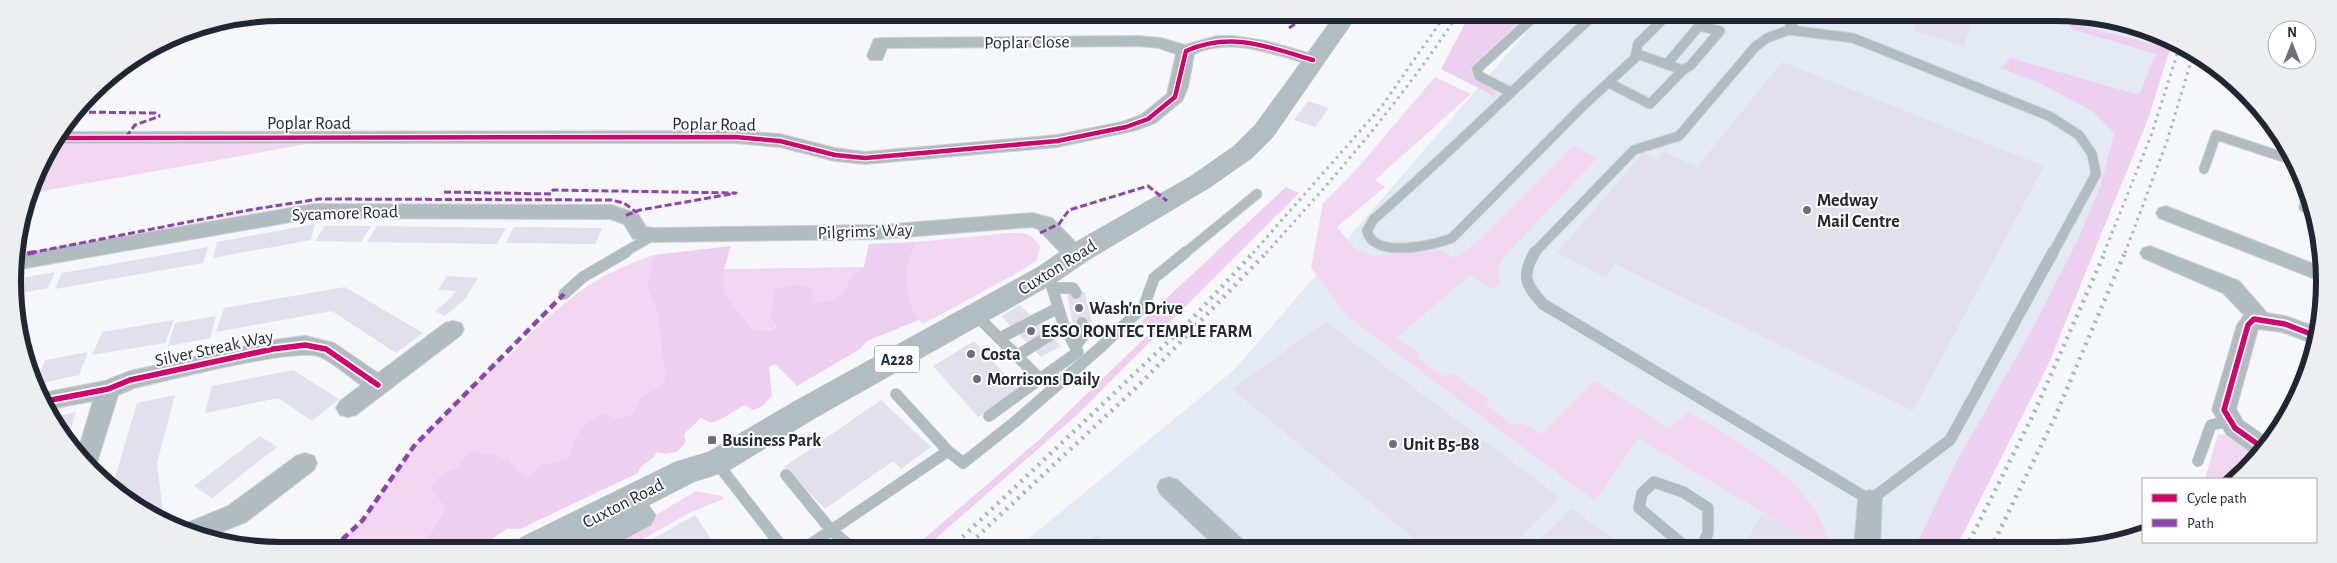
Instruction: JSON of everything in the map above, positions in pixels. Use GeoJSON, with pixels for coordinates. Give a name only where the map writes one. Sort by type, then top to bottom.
{"type":"FeatureCollection","features":[{"type":"Feature","properties":{"kind":"main road","name":"Cuxton Road"},"geometry":{"type":"LineString","coordinates":[[589,542],[693,486],[717,462],[806,409],[976,315],[1050,281],[1077,254],[1200,182],[1243,152],[1264,131],[1342,21]]}},
{"type":"Feature","properties":{"kind":"main road","name":"Cuxton Road"},"geometry":{"type":"LineString","coordinates":[[544,542],[686,471],[717,462]]}},
{"type":"Feature","properties":{"kind":"street"},"geometry":{"type":"LineString","coordinates":[[1186,51],[1208,43],[1235,40],[1313,60]]}},
{"type":"Feature","properties":{"kind":"street","name":"Poplar Close"},"geometry":{"type":"LineString","coordinates":[[876,56],[880,43],[1138,41],[1161,44],[1186,51]]}},
{"type":"Feature","properties":{"kind":"street","name":"Poplar Road"},"geometry":{"type":"LineString","coordinates":[[64,138],[735,137],[786,142],[807,149],[848,158],[875,157],[1057,141],[1126,127],[1148,119],[1175,98],[1186,51]]}},
{"type":"Feature","properties":{"kind":"street","name":"Sycamore Road"},"geometry":{"type":"LineString","coordinates":[[22,261],[322,210],[612,212],[630,218],[647,234]]}},
{"type":"Feature","properties":{"kind":"street"},"geometry":{"type":"LineString","coordinates":[[2166,213],[2315,273]]}},
{"type":"Feature","properties":{"kind":"street","name":"Pilgrims' Way"},"geometry":{"type":"LineString","coordinates":[[647,234],[880,232],[1032,220],[1045,223],[1077,254]]}},
{"type":"Feature","properties":{"kind":"street"},"geometry":{"type":"LineString","coordinates":[[2150,253],[2231,287],[2260,319]]}},
{"type":"Feature","properties":{"kind":"street"},"geometry":{"type":"LineString","coordinates":[[2258,445],[2240,432],[2229,421],[2225,414],[2224,405],[2248,325],[2252,320],[2260,319],[2285,324],[2311,334]]}},
{"type":"Feature","properties":{"kind":"street"},"geometry":{"type":"LineString","coordinates":[[348,408],[453,328]]}},
{"type":"Feature","properties":{"kind":"street","name":"Silver Streak Way"},"geometry":{"type":"LineString","coordinates":[[50,400],[108,389],[130,380],[273,349],[305,345],[326,349],[378,385]]}},
{"type":"Feature","properties":{"kind":"street"},"geometry":{"type":"LineString","coordinates":[[89,456],[108,389]]}},
{"type":"Feature","properties":{"kind":"street"},"geometry":{"type":"LineString","coordinates":[[201,529],[237,514],[305,463]]}},
{"type":"Feature","properties":{"kind":"street"},"geometry":{"type":"LineString","coordinates":[[1168,487],[1228,542]]}},
{"type":"Feature","properties":{"kind":"street"},"geometry":{"type":"LineString","coordinates":[[1867,542],[1870,500]]}},
{"type":"Feature","properties":{"kind":"lane"},"geometry":{"type":"LineString","coordinates":[[1510,92],[1479,76],[1478,69],[1529,21]]}},
{"type":"Feature","properties":{"kind":"lane"},"geometry":{"type":"LineString","coordinates":[[1587,21],[1510,92],[1448,154],[1373,220],[1367,231],[1372,242],[1380,247],[1390,247],[1443,242],[1450,239],[1584,105],[1609,83],[1637,54],[1638,44],[1661,21]]}},
{"type":"Feature","properties":{"kind":"lane"},"geometry":{"type":"LineString","coordinates":[[1788,21],[1795,30]]}},
{"type":"Feature","properties":{"kind":"lane"},"geometry":{"type":"LineString","coordinates":[[1609,83],[1650,104],[1683,70],[1691,65],[1720,31],[1704,25],[1699,26],[1671,56],[1667,64]]}},
{"type":"Feature","properties":{"kind":"lane"},"geometry":{"type":"LineString","coordinates":[[1795,30],[1853,38],[2049,116],[2079,135],[2092,154],[2096,174],[1950,440],[1870,500],[1543,304],[1528,287],[1526,267],[1535,252],[1634,150],[1679,136],[1757,45],[1777,34],[1795,30]]}},
{"type":"Feature","properties":{"kind":"lane"},"geometry":{"type":"LineString","coordinates":[[1637,54],[1683,70]]}},
{"type":"Feature","properties":{"kind":"lane"},"geometry":{"type":"LineString","coordinates":[[2204,169],[2216,135],[2284,158]]}},
{"type":"Feature","properties":{"kind":"lane"},"geometry":{"type":"LineString","coordinates":[[896,394],[962,463],[1016,421],[1102,346],[1144,306],[1154,278],[1257,194]]}},
{"type":"Feature","properties":{"kind":"lane"},"geometry":{"type":"LineString","coordinates":[[564,294],[583,277],[647,234]]}},
{"type":"Feature","properties":{"kind":"lane"},"geometry":{"type":"LineString","coordinates":[[1050,281],[1073,288],[1076,293]]}},
{"type":"Feature","properties":{"kind":"lane"},"geometry":{"type":"LineString","coordinates":[[988,416],[1078,352],[1064,326],[1050,281]]}},
{"type":"Feature","properties":{"kind":"lane"},"geometry":{"type":"LineString","coordinates":[[1000,338],[1058,308]]}},
{"type":"Feature","properties":{"kind":"lane"},"geometry":{"type":"LineString","coordinates":[[976,315],[1040,379]]}},
{"type":"Feature","properties":{"kind":"lane"},"geometry":{"type":"LineString","coordinates":[[1075,347],[1081,342],[1084,335],[1082,323]]}},
{"type":"Feature","properties":{"kind":"lane"},"geometry":{"type":"LineString","coordinates":[[1017,356],[1064,326]]}},
{"type":"Feature","properties":{"kind":"lane"},"geometry":{"type":"LineString","coordinates":[[2198,461],[2210,425],[2229,421]]}},
{"type":"Feature","properties":{"kind":"lane"},"geometry":{"type":"LineString","coordinates":[[814,542],[948,450]]}},
{"type":"Feature","properties":{"kind":"lane"},"geometry":{"type":"LineString","coordinates":[[717,462],[778,542]]}},
{"type":"Feature","properties":{"kind":"lane"},"geometry":{"type":"LineString","coordinates":[[786,475],[831,530],[845,542]]}},
{"type":"Feature","properties":{"kind":"lane"},"geometry":{"type":"LineString","coordinates":[[1680,542],[1639,508],[1642,493],[1654,482],[1668,485],[1686,493],[1708,508],[1708,533],[1704,542]]}},
{"type":"Feature","properties":{"kind":"shaded area"},"geometry":{"type":"Polygon","coordinates":[[[1466,21],[1520,21],[1473,65],[1471,72],[1477,80],[1496,89],[1494,96],[1441,69],[1466,21]]]}},
{"type":"Feature","properties":{"kind":"shaded area"},"geometry":{"type":"Polygon","coordinates":[[[1536,21],[2056,21],[2106,26],[2155,41],[2153,45],[2156,55],[2139,96],[2114,133],[2101,184],[2078,239],[2035,324],[1956,462],[1921,535],[1915,542],[1024,542],[1234,370],[1536,21]]]}},
{"type":"Feature","properties":{"kind":"shaded area"},"geometry":{"type":"Polygon","coordinates":[[[2069,23],[2153,44],[2155,41],[2170,48],[2148,119],[2048,365],[1967,526],[1958,542],[1915,542],[1921,535],[1956,462],[2035,324],[2078,239],[2101,184],[2114,133],[2092,111],[2042,84],[2001,68],[2011,58],[2139,95],[2156,54],[2071,29],[2069,23]]]}},
{"type":"Feature","properties":{"kind":"shaded area"},"geometry":{"type":"Polygon","coordinates":[[[1435,77],[1471,94],[1375,180],[1385,187],[1337,227],[1355,249],[1373,256],[1440,250],[1455,258],[1476,243],[1573,146],[1597,158],[1503,258],[1498,270],[1501,283],[1492,289],[1470,275],[1396,338],[1420,353],[1416,357],[1443,376],[1452,373],[1490,400],[1485,404],[1512,425],[1521,423],[1542,434],[1595,381],[1669,429],[1689,412],[1753,451],[1795,485],[1811,505],[1823,526],[1827,542],[1813,542],[1638,438],[1595,501],[1347,316],[1311,268],[1323,203],[1356,170],[1435,77]]]}},
{"type":"Feature","properties":{"kind":"shaded area"},"geometry":{"type":"Polygon","coordinates":[[[156,141],[313,143],[37,192],[48,166],[61,143],[156,141]]]}},
{"type":"Feature","properties":{"kind":"shaded area"},"geometry":{"type":"Polygon","coordinates":[[[1286,187],[1299,193],[1079,413],[932,542],[920,542],[1040,439],[1150,333],[1142,321],[1286,187]]]}},
{"type":"Feature","properties":{"kind":"shaded area"},"geometry":{"type":"Polygon","coordinates":[[[1010,233],[1024,234],[1033,238],[1040,246],[1037,260],[1019,272],[923,324],[915,316],[910,307],[906,285],[909,262],[916,242],[1010,233]]]}},
{"type":"Feature","properties":{"kind":"shaded area"},"geometry":{"type":"Polygon","coordinates":[[[916,242],[907,272],[907,291],[913,311],[919,320],[867,341],[860,349],[797,386],[775,364],[769,367],[772,395],[763,406],[753,410],[745,405],[711,423],[701,418],[684,434],[686,442],[677,452],[666,454],[657,452],[638,473],[520,529],[507,529],[486,542],[425,542],[444,506],[430,488],[441,474],[457,467],[460,461],[472,452],[495,455],[510,461],[526,477],[533,473],[541,464],[557,462],[568,458],[577,434],[590,420],[607,412],[614,418],[631,415],[639,402],[639,398],[662,385],[665,377],[657,310],[646,287],[654,255],[731,246],[724,269],[724,292],[751,328],[768,331],[777,327],[771,317],[774,290],[794,285],[811,288],[816,302],[826,302],[843,293],[851,276],[864,267],[869,244],[916,242]]]}},
{"type":"Feature","properties":{"kind":"shaded area"},"geometry":{"type":"Polygon","coordinates":[[[654,255],[646,287],[657,310],[665,377],[662,385],[639,398],[639,402],[631,415],[614,418],[607,412],[590,420],[577,434],[568,458],[557,462],[541,464],[534,473],[526,477],[510,461],[460,461],[457,467],[441,474],[430,488],[444,506],[425,542],[339,542],[362,521],[414,446],[499,360],[507,358],[541,324],[573,296],[610,273],[654,255]]]}},
{"type":"Feature","properties":{"kind":"shaded area"},"geometry":{"type":"Polygon","coordinates":[[[864,267],[851,276],[843,293],[826,302],[816,302],[768,331],[751,328],[724,292],[724,269],[864,267]]]}},
{"type":"Feature","properties":{"kind":"shaded area"},"geometry":{"type":"Polygon","coordinates":[[[2218,434],[2225,435],[2252,452],[2240,466],[2226,478],[2205,478],[2218,434]]]}},
{"type":"Feature","properties":{"kind":"shaded area"},"geometry":{"type":"Polygon","coordinates":[[[696,491],[722,496],[724,499],[691,512],[638,542],[610,542],[696,491]]]}},
{"type":"Feature","properties":{"kind":"building"},"geometry":{"type":"Polygon","coordinates":[[[1917,21],[1972,21],[1964,46],[1913,30],[1917,21]]]}},
{"type":"Feature","properties":{"kind":"building"},"geometry":{"type":"Polygon","coordinates":[[[2052,21],[2066,22],[2065,25],[2052,21]]]}},
{"type":"Feature","properties":{"kind":"building","name":"Medway Mail Centre"},"geometry":{"type":"Polygon","coordinates":[[[1782,62],[2044,166],[1913,411],[1616,264],[1605,277],[1557,253],[1643,153],[1658,160],[1664,152],[1697,167],[1782,62]]]}},
{"type":"Feature","properties":{"kind":"building"},"geometry":{"type":"Polygon","coordinates":[[[1308,101],[1329,108],[1315,127],[1294,120],[1308,101]]]}},
{"type":"Feature","properties":{"kind":"building"},"geometry":{"type":"Polygon","coordinates":[[[315,224],[311,240],[213,258],[217,242],[315,224]]]}},
{"type":"Feature","properties":{"kind":"building"},"geometry":{"type":"Polygon","coordinates":[[[325,226],[371,226],[361,242],[315,241],[325,226]]]}},
{"type":"Feature","properties":{"kind":"building"},"geometry":{"type":"Polygon","coordinates":[[[377,226],[506,228],[497,244],[367,242],[377,226]]]}},
{"type":"Feature","properties":{"kind":"building"},"geometry":{"type":"Polygon","coordinates":[[[514,227],[602,228],[595,244],[506,243],[514,227]]]}},
{"type":"Feature","properties":{"kind":"building"},"geometry":{"type":"Polygon","coordinates":[[[208,247],[203,263],[55,289],[62,273],[208,247]]]}},
{"type":"Feature","properties":{"kind":"building"},"geometry":{"type":"Polygon","coordinates":[[[55,272],[48,288],[22,293],[21,278],[55,272]]]}},
{"type":"Feature","properties":{"kind":"building"},"geometry":{"type":"Polygon","coordinates":[[[447,276],[478,278],[465,299],[445,316],[435,311],[452,297],[456,291],[438,290],[447,276]]]}},
{"type":"Feature","properties":{"kind":"building"},"geometry":{"type":"Polygon","coordinates":[[[345,287],[423,333],[396,353],[332,311],[216,332],[224,308],[345,287]]]}},
{"type":"Feature","properties":{"kind":"building","name":"Wash'n Drive"},"geometry":{"type":"Polygon","coordinates":[[[1085,292],[1092,322],[1073,325],[1067,294],[1085,292]]]}},
{"type":"Feature","properties":{"kind":"building","name":"ESSO RONTEC TEMPLE FARM"},"geometry":{"type":"Polygon","coordinates":[[[1020,305],[1061,346],[1041,357],[1001,316],[1020,305]]]}},
{"type":"Feature","properties":{"kind":"building"},"geometry":{"type":"Polygon","coordinates":[[[216,316],[210,338],[168,346],[175,323],[216,316]]]}},
{"type":"Feature","properties":{"kind":"building"},"geometry":{"type":"Polygon","coordinates":[[[174,320],[165,343],[92,355],[102,332],[174,320]]]}},
{"type":"Feature","properties":{"kind":"building","name":"Unit B5-B8"},"geometry":{"type":"Polygon","coordinates":[[[1326,322],[1560,498],[1515,542],[1419,542],[1232,389],[1326,322]]]}},
{"type":"Feature","properties":{"kind":"building","name":"Morrisons Daily"},"geometry":{"type":"Polygon","coordinates":[[[974,341],[1021,392],[978,417],[933,366],[974,341]]]}},
{"type":"Feature","properties":{"kind":"building"},"geometry":{"type":"Polygon","coordinates":[[[88,352],[79,375],[42,383],[39,376],[45,360],[88,352]]]}},
{"type":"Feature","properties":{"kind":"building"},"geometry":{"type":"Polygon","coordinates":[[[293,370],[339,399],[312,421],[278,398],[205,413],[212,386],[293,370]]]}},
{"type":"Feature","properties":{"kind":"building"},"geometry":{"type":"Polygon","coordinates":[[[175,395],[157,463],[163,514],[137,498],[115,481],[137,403],[175,395]]]}},
{"type":"Feature","properties":{"kind":"building"},"geometry":{"type":"Polygon","coordinates":[[[881,400],[931,447],[901,469],[893,461],[825,509],[784,467],[881,400]]]}},
{"type":"Feature","properties":{"kind":"building"},"geometry":{"type":"Polygon","coordinates":[[[76,412],[70,433],[65,426],[59,416],[76,412]]]}},
{"type":"Feature","properties":{"kind":"building"},"geometry":{"type":"Polygon","coordinates":[[[260,436],[277,447],[212,498],[194,486],[260,436]]]}},
{"type":"Feature","properties":{"kind":"building"},"geometry":{"type":"Polygon","coordinates":[[[1572,509],[1618,542],[1537,542],[1572,509]]]}},
{"type":"Feature","properties":{"kind":"building"},"geometry":{"type":"Polygon","coordinates":[[[1762,514],[1813,542],[1746,542],[1762,514]]]}},
{"type":"Feature","properties":{"kind":"building"},"geometry":{"type":"Polygon","coordinates":[[[695,515],[713,542],[648,542],[695,515]]]}},
{"type":"Feature","properties":{"kind":"building"},"geometry":{"type":"Polygon","coordinates":[[[1098,534],[1106,542],[1088,542],[1098,534]]]}},
{"type":"Feature","properties":{"kind":"railway"},"geometry":{"type":"LineString","coordinates":[[1253,253],[1382,106],[1441,21]]}},
{"type":"Feature","properties":{"kind":"railway"},"geometry":{"type":"LineString","coordinates":[[1266,253],[1367,137],[1414,77],[1453,21]]}},
{"type":"Feature","properties":{"kind":"railway"},"geometry":{"type":"LineString","coordinates":[[2104,253],[2152,133],[2178,52]]}},
{"type":"Feature","properties":{"kind":"railway"},"geometry":{"type":"LineString","coordinates":[[2125,253],[2167,141],[2192,60]]}},
{"type":"Feature","properties":{"kind":"railway"},"geometry":{"type":"LineString","coordinates":[[957,542],[1190,321],[1254,252]]}},
{"type":"Feature","properties":{"kind":"railway"},"geometry":{"type":"LineString","coordinates":[[971,542],[1140,384],[1267,252]]}},
{"type":"Feature","properties":{"kind":"railway"},"geometry":{"type":"LineString","coordinates":[[1969,542],[2034,413],[2105,252]]}},
{"type":"Feature","properties":{"kind":"railway"},"geometry":{"type":"LineString","coordinates":[[1994,542],[2055,417],[2125,252]]}},
{"type":"Feature","properties":{"kind":"marked path"},"geometry":{"type":"LineString","coordinates":[[1289,28],[1300,21]]}},
{"type":"Feature","properties":{"kind":"marked path"},"geometry":{"type":"LineString","coordinates":[[84,112],[155,113],[160,116]]}},
{"type":"Feature","properties":{"kind":"marked path"},"geometry":{"type":"LineString","coordinates":[[126,137],[135,125],[160,116]]}},
{"type":"Feature","properties":{"kind":"marked path"},"geometry":{"type":"LineString","coordinates":[[1040,233],[1059,224],[1069,210],[1148,186],[1167,201]]}},
{"type":"Feature","properties":{"kind":"marked path"},"geometry":{"type":"LineString","coordinates":[[444,192],[551,194],[553,190],[736,193],[640,210],[624,216]]}},
{"type":"Feature","properties":{"kind":"marked path"},"geometry":{"type":"LineString","coordinates":[[23,255],[249,210],[319,199],[611,200],[624,203],[636,212]]}},
{"type":"Feature","properties":{"kind":"marked path"},"geometry":{"type":"LineString","coordinates":[[339,542],[362,521],[414,446],[564,294]]}},
{"type":"Feature","properties":{"kind":"cycle path"},"geometry":{"type":"LineString","coordinates":[[64,138],[735,137],[780,141],[835,155],[865,158],[1057,141],[1126,127],[1148,119],[1175,97],[1179,87],[1182,62],[1186,51],[1201,44],[1217,41],[1250,43],[1313,60]]}},
{"type":"Feature","properties":{"kind":"cycle path"},"geometry":{"type":"LineString","coordinates":[[2258,445],[2235,428],[2224,410],[2248,325],[2254,319],[2285,324],[2311,334]]}},
{"type":"Feature","properties":{"kind":"cycle path"},"geometry":{"type":"LineString","coordinates":[[50,400],[108,389],[130,380],[273,349],[305,345],[326,349],[378,385]]}},
{"type":"Feature","properties":{"kind":"place","name":"Medway Mail Centre"},"geometry":{"type":"Point","coordinates":[1807,210]}},
{"type":"Feature","properties":{"kind":"place","name":"Wash'n Drive"},"geometry":{"type":"Point","coordinates":[1079,308]}},
{"type":"Feature","properties":{"kind":"place","name":"ESSO RONTEC TEMPLE FARM"},"geometry":{"type":"Point","coordinates":[1031,331]}},
{"type":"Feature","properties":{"kind":"place","name":"Costa"},"geometry":{"type":"Point","coordinates":[971,354]}},
{"type":"Feature","properties":{"kind":"place","name":"Morrisons Daily"},"geometry":{"type":"Point","coordinates":[977,379]}},
{"type":"Feature","properties":{"kind":"place","name":"Business Park"},"geometry":{"type":"Point","coordinates":[712,440]}},
{"type":"Feature","properties":{"kind":"place","name":"Unit B5-B8"},"geometry":{"type":"Point","coordinates":[1393,444]}}]}
